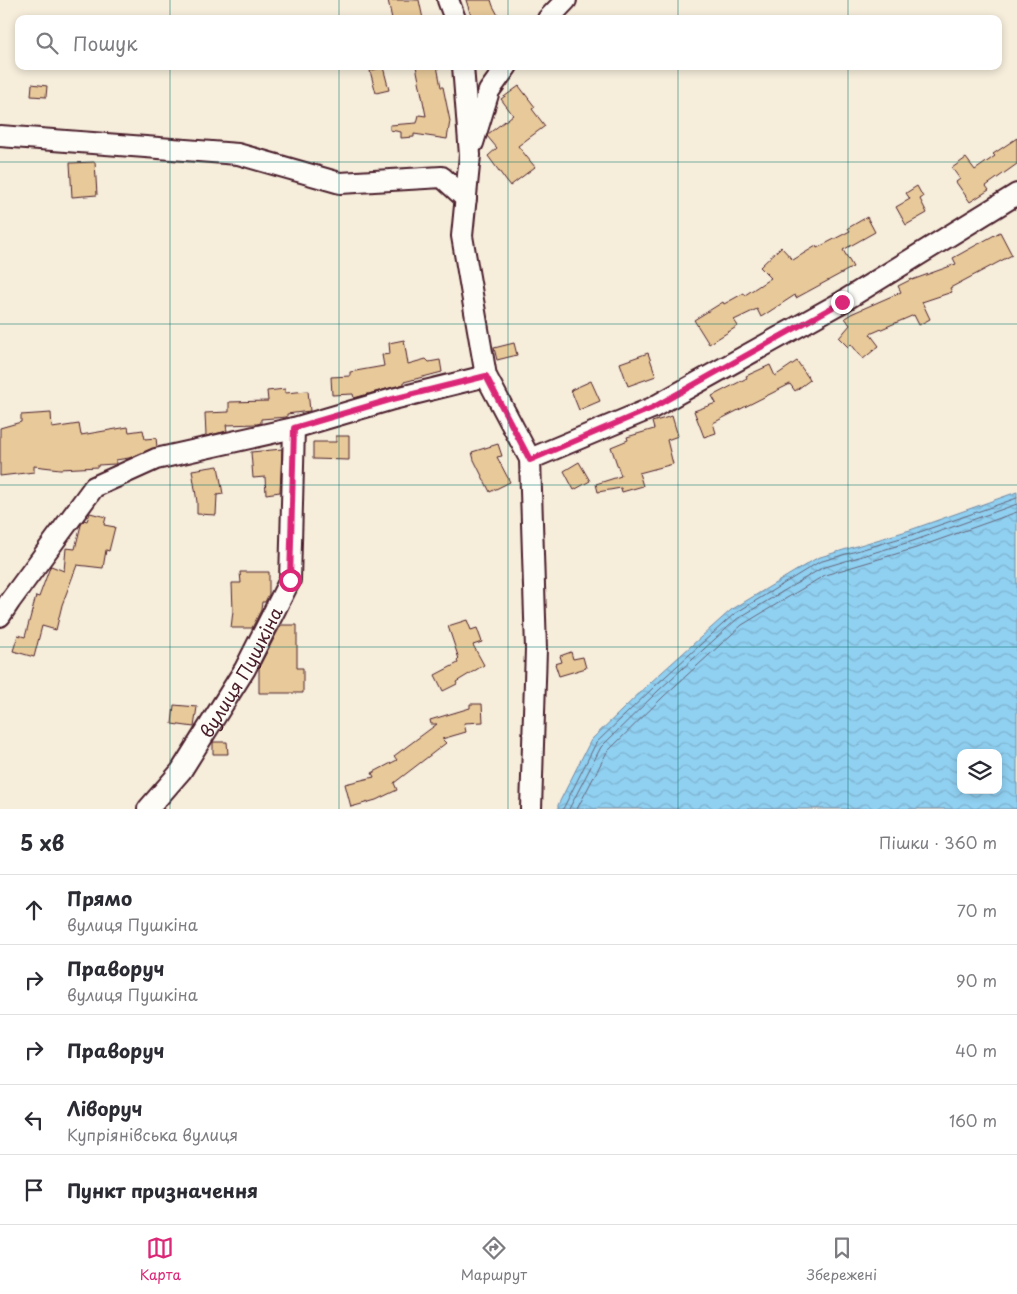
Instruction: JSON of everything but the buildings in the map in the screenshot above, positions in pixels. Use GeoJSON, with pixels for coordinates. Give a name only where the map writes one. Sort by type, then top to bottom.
{"type":"FeatureCollection","features":[{"type":"Feature","properties":{"kind":"street"},"geometry":{"type":"LineString","coordinates":[[448,0],[454,15]]}},
{"type":"Feature","properties":{"kind":"street"},"geometry":{"type":"LineString","coordinates":[[552,15],[566,0]]}},
{"type":"Feature","properties":{"kind":"street"},"geometry":{"type":"LineString","coordinates":[[463,70],[470,155],[462,236],[486,376],[530,460],[536,650],[531,809]]}},
{"type":"Feature","properties":{"kind":"street"},"geometry":{"type":"LineString","coordinates":[[470,155],[489,91],[504,70]]}},
{"type":"Feature","properties":{"kind":"street"},"geometry":{"type":"LineString","coordinates":[[0,136],[238,154],[340,183],[442,177],[466,199]]}},
{"type":"Feature","properties":{"kind":"street"},"geometry":{"type":"LineString","coordinates":[[530,460],[652,408],[842,302],[1017,194]]}},
{"type":"Feature","properties":{"kind":"street"},"geometry":{"type":"LineString","coordinates":[[0,616],[94,487],[156,460],[294,428],[393,399],[486,376]]}},
{"type":"Feature","properties":{"kind":"street","name":"вулиця Пушкіна"},"geometry":{"type":"LineString","coordinates":[[148,809],[181,771],[240,677],[290,580],[294,428]]}},
{"type":"Feature","properties":{"kind":"water"},"geometry":{"type":"Polygon","coordinates":[[[1017,492],[1017,809],[558,809],[558,805],[591,740],[651,682],[731,610],[817,558],[910,530],[1017,492]]]}},
{"type":"Feature","properties":{"kind":"route"},"geometry":{"type":"LineString","coordinates":[[290,580],[294,428],[393,399],[486,376],[530,460],[652,408],[842,302]]}}]}
